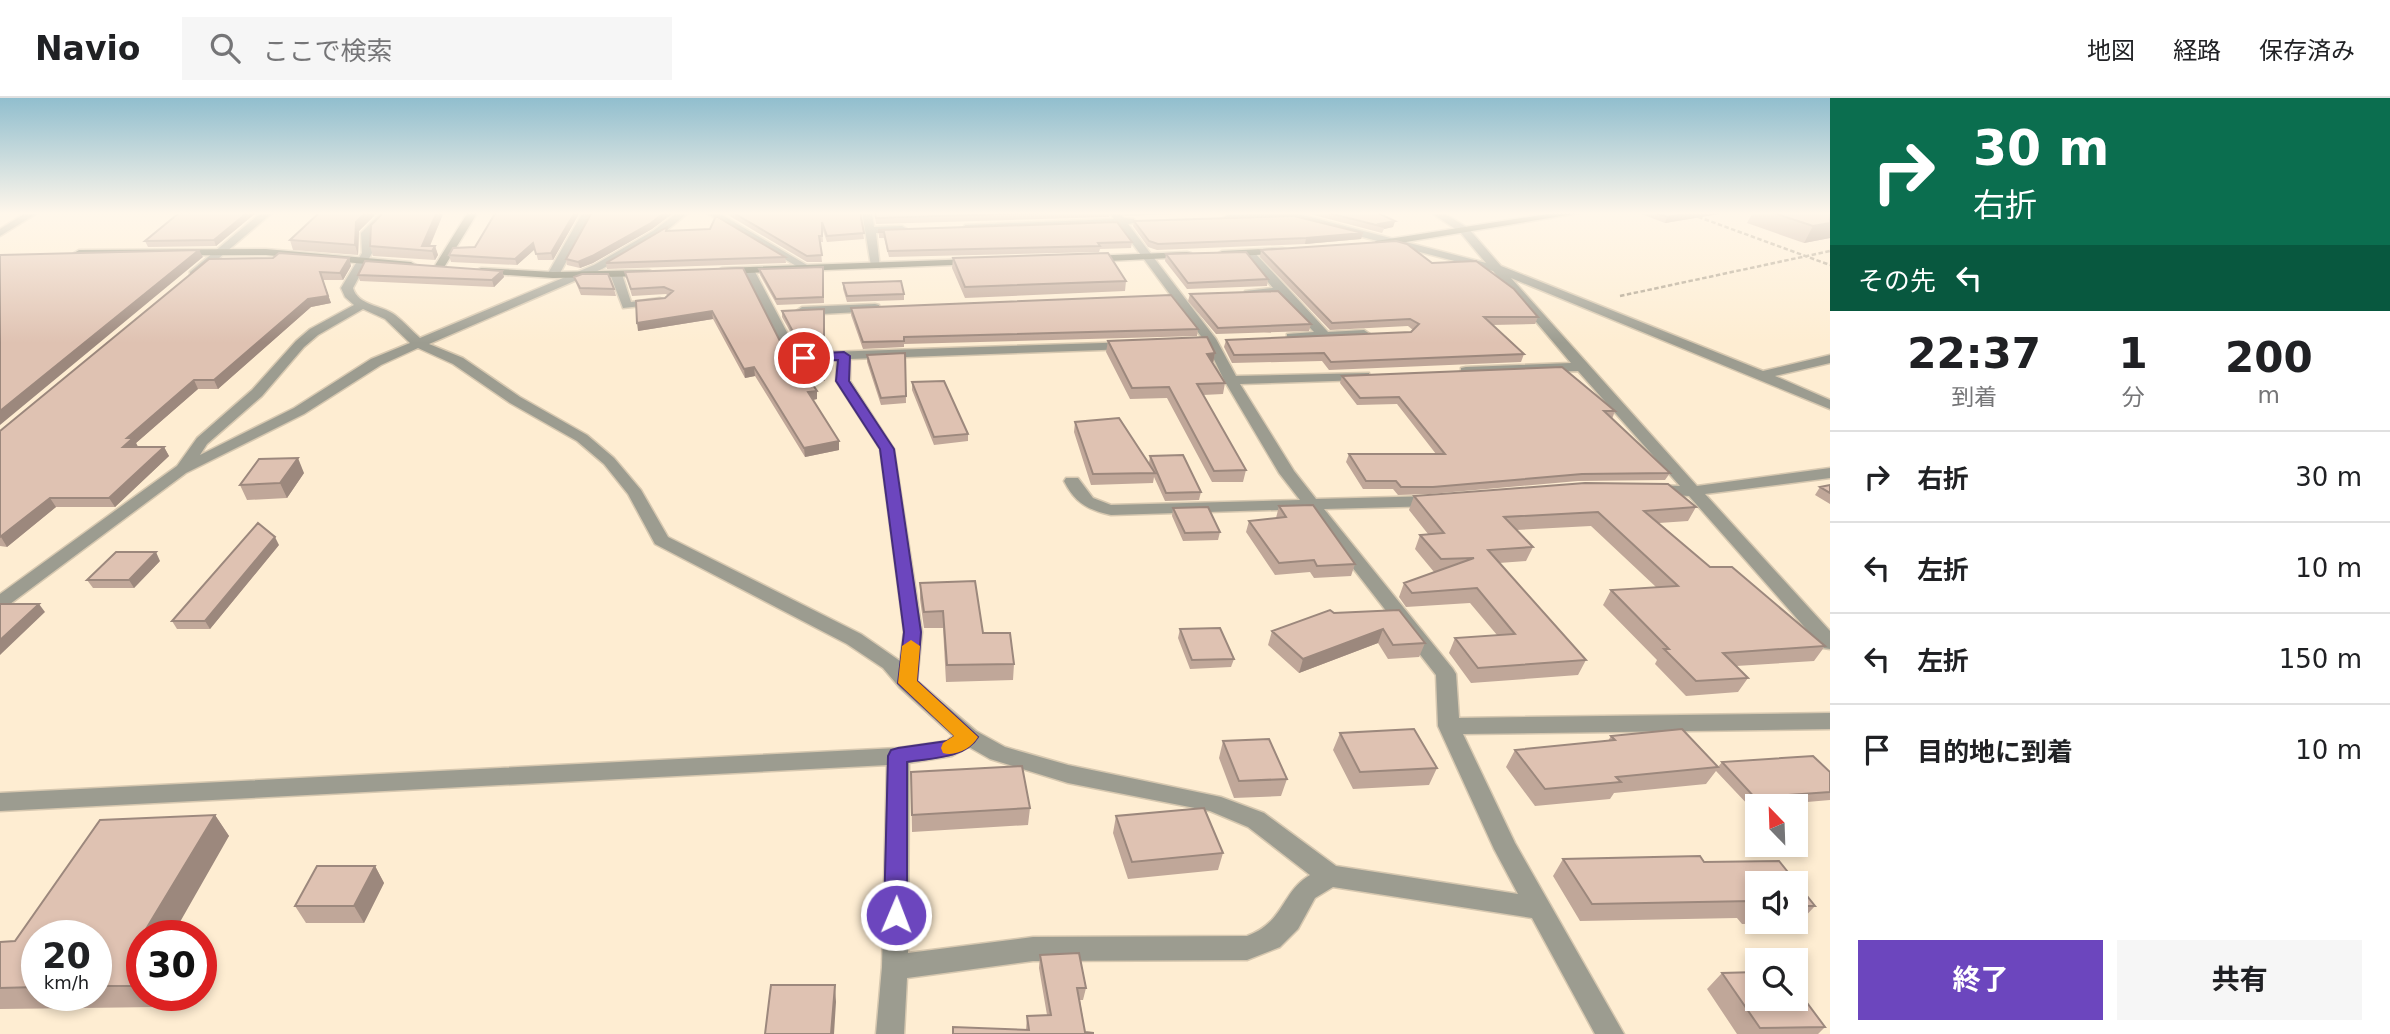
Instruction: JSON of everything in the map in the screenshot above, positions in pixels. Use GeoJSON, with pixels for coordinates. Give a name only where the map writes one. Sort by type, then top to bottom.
{"type":"FeatureCollection","features":[{"type":"Feature","properties":{"kind":"street"},"geometry":{"type":"LineString","coordinates":[[180,286],[216,256]]}},
{"type":"Feature","properties":{"kind":"street"},"geometry":{"type":"LineString","coordinates":[[294,256],[445,268],[451,256]]}},
{"type":"Feature","properties":{"kind":"street"},"geometry":{"type":"LineString","coordinates":[[364,256],[347,288],[349,295],[362,305],[389,316],[419,344],[458,361],[515,400],[582,438],[609,461],[635,493],[662,540],[854,639],[890,663],[907,683],[968,737],[998,753],[1068,774],[1213,803],[1256,820],[1330,876],[1538,908]]}},
{"type":"Feature","properties":{"kind":"street"},"geometry":{"type":"LineString","coordinates":[[553,275],[564,256]]}},
{"type":"Feature","properties":{"kind":"street"},"geometry":{"type":"LineString","coordinates":[[0,603],[181,470],[299,411],[376,362],[581,275],[616,256]]}},
{"type":"Feature","properties":{"kind":"street"},"geometry":{"type":"LineString","coordinates":[[786,256],[807,268]]}},
{"type":"Feature","properties":{"kind":"street"},"geometry":{"type":"LineString","coordinates":[[875,256],[876,266]]}},
{"type":"Feature","properties":{"kind":"street"},"geometry":{"type":"LineString","coordinates":[[1078,259],[1179,256]]}},
{"type":"Feature","properties":{"kind":"street"},"geometry":{"type":"LineString","coordinates":[[1251,256],[1324,335]]}},
{"type":"Feature","properties":{"kind":"street"},"geometry":{"type":"LineString","coordinates":[[1448,256],[1498,269],[1830,405]]}},
{"type":"Feature","properties":{"kind":"street"},"geometry":{"type":"LineString","coordinates":[[1486,256],[1582,367],[1830,643]]}},
{"type":"Feature","properties":{"kind":"street"},"geometry":{"type":"LineString","coordinates":[[1145,257],[1212,342],[1231,380],[1287,473],[1446,674],[1449,726],[1506,849],[1610,1034]]}},
{"type":"Feature","properties":{"kind":"street"},"geometry":{"type":"LineString","coordinates":[[709,272],[984,262]]}},
{"type":"Feature","properties":{"kind":"street"},"geometry":{"type":"LineString","coordinates":[[749,270],[794,357],[1149,344]]}},
{"type":"Feature","properties":{"kind":"street"},"geometry":{"type":"LineString","coordinates":[[474,271],[553,275],[656,273]]}},
{"type":"Feature","properties":{"kind":"street"},"geometry":{"type":"LineString","coordinates":[[616,274],[628,306],[667,300]]}},
{"type":"Feature","properties":{"kind":"street"},"geometry":{"type":"LineString","coordinates":[[1241,293],[1281,291]]}},
{"type":"Feature","properties":{"kind":"street"},"geometry":{"type":"LineString","coordinates":[[181,470],[202,441],[257,393],[300,344],[314,332],[362,305]]}},
{"type":"Feature","properties":{"kind":"street"},"geometry":{"type":"LineString","coordinates":[[770,312],[882,308]]}},
{"type":"Feature","properties":{"kind":"street"},"geometry":{"type":"LineString","coordinates":[[1274,338],[1380,334]]}},
{"type":"Feature","properties":{"kind":"street"},"geometry":{"type":"LineString","coordinates":[[844,356],[842,381],[887,449],[912,632],[907,683]]}},
{"type":"Feature","properties":{"kind":"street"},"geometry":{"type":"LineString","coordinates":[[1762,375],[1830,359]]}},
{"type":"Feature","properties":{"kind":"street"},"geometry":{"type":"LineString","coordinates":[[1454,372],[1582,367]]}},
{"type":"Feature","properties":{"kind":"street"},"geometry":{"type":"LineString","coordinates":[[1231,380],[1373,375]]}},
{"type":"Feature","properties":{"kind":"street"},"geometry":{"type":"LineString","coordinates":[[1635,490],[1694,491],[1830,473]]}},
{"type":"Feature","properties":{"kind":"street"},"geometry":{"type":"LineString","coordinates":[[1072,481],[1080,498],[1090,506],[1111,510],[1457,499]]}},
{"type":"Feature","properties":{"kind":"street"},"geometry":{"type":"LineString","coordinates":[[1449,726],[1830,721]]}},
{"type":"Feature","properties":{"kind":"street"},"geometry":{"type":"LineString","coordinates":[[0,802],[898,756],[952,748],[968,737]]}},
{"type":"Feature","properties":{"kind":"street"},"geometry":{"type":"LineString","coordinates":[[890,1034],[895,968],[898,756]]}},
{"type":"Feature","properties":{"kind":"street"},"geometry":{"type":"LineString","coordinates":[[895,968],[1033,949],[1247,948],[1271,939],[1289,922],[1306,890],[1330,876]]}},
{"type":"Feature","properties":{"kind":"path"},"geometry":{"type":"LineString","coordinates":[[1585,304],[1804,256],[1830,265]]}},
{"type":"Feature","properties":{"kind":"building"},"geometry":{"type":"Polygon","coordinates":[[[0,256],[192,256],[0,411],[0,256]]]}},
{"type":"Feature","properties":{"kind":"building"},"geometry":{"type":"Polygon","coordinates":[[[276,256],[317,256],[349,258],[340,273],[320,272],[328,296],[308,299],[214,380],[194,380],[127,438],[133,438],[123,447],[164,447],[109,498],[50,498],[0,537],[0,431],[209,259],[273,258],[276,256]]]}},
{"type":"Feature","properties":{"kind":"building"},"geometry":{"type":"Polygon","coordinates":[[[460,256],[519,256],[515,259],[460,256]]]}},
{"type":"Feature","properties":{"kind":"building"},"geometry":{"type":"Polygon","coordinates":[[[568,256],[593,256],[578,262],[566,259],[568,256]]]}},
{"type":"Feature","properties":{"kind":"building"},"geometry":{"type":"Polygon","coordinates":[[[618,256],[785,257],[606,263],[618,256]]]}},
{"type":"Feature","properties":{"kind":"building"},"geometry":{"type":"Polygon","coordinates":[[[1110,256],[1126,281],[965,287],[953,258],[1110,256]]]}},
{"type":"Feature","properties":{"kind":"building"},"geometry":{"type":"Polygon","coordinates":[[[1167,256],[1249,256],[1268,279],[1188,283],[1167,256]]]}},
{"type":"Feature","properties":{"kind":"building"},"geometry":{"type":"Polygon","coordinates":[[[1267,256],[1422,256],[1432,263],[1476,261],[1514,289],[1538,317],[1484,317],[1524,354],[1331,362],[1324,353],[1234,355],[1226,340],[1411,332],[1419,324],[1410,319],[1332,323],[1267,256]]]}},
{"type":"Feature","properties":{"kind":"building"},"geometry":{"type":"Polygon","coordinates":[[[365,261],[502,271],[492,280],[358,275],[365,261]]]}},
{"type":"Feature","properties":{"kind":"building"},"geometry":{"type":"Polygon","coordinates":[[[823,267],[823,297],[776,299],[759,269],[823,267]]]}},
{"type":"Feature","properties":{"kind":"building"},"geometry":{"type":"Polygon","coordinates":[[[743,268],[786,353],[824,355],[825,372],[805,373],[817,391],[808,392],[839,441],[804,448],[754,367],[744,369],[712,311],[637,323],[636,301],[665,298],[673,291],[664,287],[631,289],[625,272],[743,268]]]}},
{"type":"Feature","properties":{"kind":"building"},"geometry":{"type":"Polygon","coordinates":[[[582,274],[608,274],[614,289],[580,288],[574,277],[582,274]]]}},
{"type":"Feature","properties":{"kind":"building"},"geometry":{"type":"Polygon","coordinates":[[[901,281],[904,294],[847,296],[843,283],[901,281]]]}},
{"type":"Feature","properties":{"kind":"building"},"geometry":{"type":"Polygon","coordinates":[[[1278,291],[1311,324],[1218,328],[1190,294],[1278,291]]]}},
{"type":"Feature","properties":{"kind":"building"},"geometry":{"type":"Polygon","coordinates":[[[1171,295],[1198,329],[904,337],[904,341],[863,342],[851,308],[1171,295]]]}},
{"type":"Feature","properties":{"kind":"building"},"geometry":{"type":"Polygon","coordinates":[[[824,309],[824,344],[800,345],[782,311],[824,309]]]}},
{"type":"Feature","properties":{"kind":"building"},"geometry":{"type":"Polygon","coordinates":[[[1207,337],[1215,353],[1207,354],[1225,383],[1197,384],[1246,470],[1214,471],[1169,387],[1132,388],[1108,341],[1207,337]]]}},
{"type":"Feature","properties":{"kind":"building"},"geometry":{"type":"Polygon","coordinates":[[[905,353],[906,396],[881,398],[867,355],[905,353]]]}},
{"type":"Feature","properties":{"kind":"building"},"geometry":{"type":"Polygon","coordinates":[[[1562,367],[1615,411],[1604,411],[1670,473],[1582,474],[1433,487],[1401,487],[1396,481],[1366,481],[1349,454],[1445,454],[1399,397],[1360,398],[1342,376],[1562,367]]]}},
{"type":"Feature","properties":{"kind":"building"},"geometry":{"type":"Polygon","coordinates":[[[944,381],[968,434],[934,437],[912,382],[944,381]]]}},
{"type":"Feature","properties":{"kind":"building"},"geometry":{"type":"Polygon","coordinates":[[[1119,418],[1155,473],[1093,474],[1075,422],[1119,418]]]}},
{"type":"Feature","properties":{"kind":"building"},"geometry":{"type":"Polygon","coordinates":[[[1183,455],[1201,492],[1166,493],[1150,456],[1183,455]]]}},
{"type":"Feature","properties":{"kind":"building"},"geometry":{"type":"Polygon","coordinates":[[[298,458],[280,483],[240,485],[259,459],[298,458]]]}},
{"type":"Feature","properties":{"kind":"building"},"geometry":{"type":"Polygon","coordinates":[[[1585,483],[1668,484],[1696,507],[1644,511],[1710,567],[1732,567],[1825,646],[1723,653],[1748,678],[1696,681],[1664,649],[1669,649],[1611,590],[1678,586],[1598,512],[1504,517],[1533,547],[1488,550],[1586,660],[1478,668],[1455,638],[1515,634],[1477,588],[1412,593],[1404,583],[1474,558],[1441,559],[1420,535],[1444,533],[1414,496],[1585,483]]]}},
{"type":"Feature","properties":{"kind":"building"},"geometry":{"type":"Polygon","coordinates":[[[1830,485],[1830,493],[1820,487],[1830,485]]]}},
{"type":"Feature","properties":{"kind":"building"},"geometry":{"type":"Polygon","coordinates":[[[1313,505],[1355,564],[1317,566],[1314,560],[1279,563],[1249,521],[1286,517],[1279,506],[1313,505]]]}},
{"type":"Feature","properties":{"kind":"building"},"geometry":{"type":"Polygon","coordinates":[[[1208,507],[1220,532],[1185,533],[1173,508],[1208,507]]]}},
{"type":"Feature","properties":{"kind":"building"},"geometry":{"type":"Polygon","coordinates":[[[258,523],[275,537],[205,621],[172,621],[258,523]]]}},
{"type":"Feature","properties":{"kind":"building"},"geometry":{"type":"Polygon","coordinates":[[[116,552],[156,552],[129,580],[87,580],[116,552]]]}},
{"type":"Feature","properties":{"kind":"building"},"geometry":{"type":"Polygon","coordinates":[[[975,581],[983,633],[1010,633],[1014,664],[947,665],[943,611],[924,612],[920,583],[975,581]]]}},
{"type":"Feature","properties":{"kind":"building"},"geometry":{"type":"Polygon","coordinates":[[[0,604],[39,604],[0,640],[0,604]]]}},
{"type":"Feature","properties":{"kind":"building"},"geometry":{"type":"Polygon","coordinates":[[[1330,610],[1334,613],[1399,610],[1425,643],[1393,645],[1383,629],[1303,659],[1272,631],[1330,610]]]}},
{"type":"Feature","properties":{"kind":"building"},"geometry":{"type":"Polygon","coordinates":[[[1220,628],[1234,659],[1192,660],[1180,629],[1220,628]]]}},
{"type":"Feature","properties":{"kind":"building"},"geometry":{"type":"Polygon","coordinates":[[[1414,729],[1437,768],[1360,772],[1340,733],[1414,729]]]}},
{"type":"Feature","properties":{"kind":"building"},"geometry":{"type":"Polygon","coordinates":[[[1682,729],[1718,767],[1616,777],[1621,782],[1545,789],[1515,750],[1615,740],[1611,736],[1682,729]]]}},
{"type":"Feature","properties":{"kind":"building"},"geometry":{"type":"Polygon","coordinates":[[[1269,739],[1287,779],[1239,781],[1223,741],[1269,739]]]}},
{"type":"Feature","properties":{"kind":"building"},"geometry":{"type":"Polygon","coordinates":[[[1813,756],[1830,772],[1830,792],[1751,794],[1722,762],[1813,756]]]}},
{"type":"Feature","properties":{"kind":"building"},"geometry":{"type":"Polygon","coordinates":[[[1022,766],[1030,808],[912,815],[911,772],[1022,766]]]}},
{"type":"Feature","properties":{"kind":"building"},"geometry":{"type":"Polygon","coordinates":[[[1204,808],[1223,853],[1132,862],[1116,816],[1204,808]]]}},
{"type":"Feature","properties":{"kind":"building"},"geometry":{"type":"Polygon","coordinates":[[[215,815],[151,920],[126,920],[126,986],[112,986],[112,920],[30,920],[100,820],[215,815]]]}},
{"type":"Feature","properties":{"kind":"building"},"geometry":{"type":"Polygon","coordinates":[[[1700,856],[1704,862],[1779,861],[1787,871],[1745,871],[1745,901],[1592,904],[1563,859],[1700,856]]]}},
{"type":"Feature","properties":{"kind":"building"},"geometry":{"type":"Polygon","coordinates":[[[317,866],[375,866],[354,906],[295,906],[317,866]]]}},
{"type":"Feature","properties":{"kind":"building"},"geometry":{"type":"Polygon","coordinates":[[[21,932],[21,987],[0,988],[0,942],[15,941],[21,932]]]}},
{"type":"Feature","properties":{"kind":"building"},"geometry":{"type":"Polygon","coordinates":[[[1079,953],[1086,988],[1077,988],[1085,1032],[1093,1034],[953,1034],[953,1027],[1029,1030],[1027,1016],[1051,1015],[1040,955],[1079,953]]]}},
{"type":"Feature","properties":{"kind":"building"},"geometry":{"type":"Polygon","coordinates":[[[1745,972],[1745,1006],[1722,973],[1745,972]]]}},
{"type":"Feature","properties":{"kind":"building"},"geometry":{"type":"Polygon","coordinates":[[[771,985],[835,985],[831,1034],[765,1034],[771,985]]]}},
{"type":"Feature","properties":{"kind":"building"},"geometry":{"type":"Polygon","coordinates":[[[1808,1004],[1825,1027],[1760,1028],[1748,1011],[1808,1011],[1808,1004]]]}},
{"type":"Feature","properties":{"kind":"slow traffic"},"geometry":{"type":"LineString","coordinates":[[911,646],[907,683],[968,737],[950,748]]}},
{"type":"Feature","properties":{"kind":"route"},"geometry":{"type":"LineString","coordinates":[[804,358],[844,356],[842,381],[887,449],[912,632],[907,683],[968,737],[952,748],[898,756],[896,915]]}}]}
